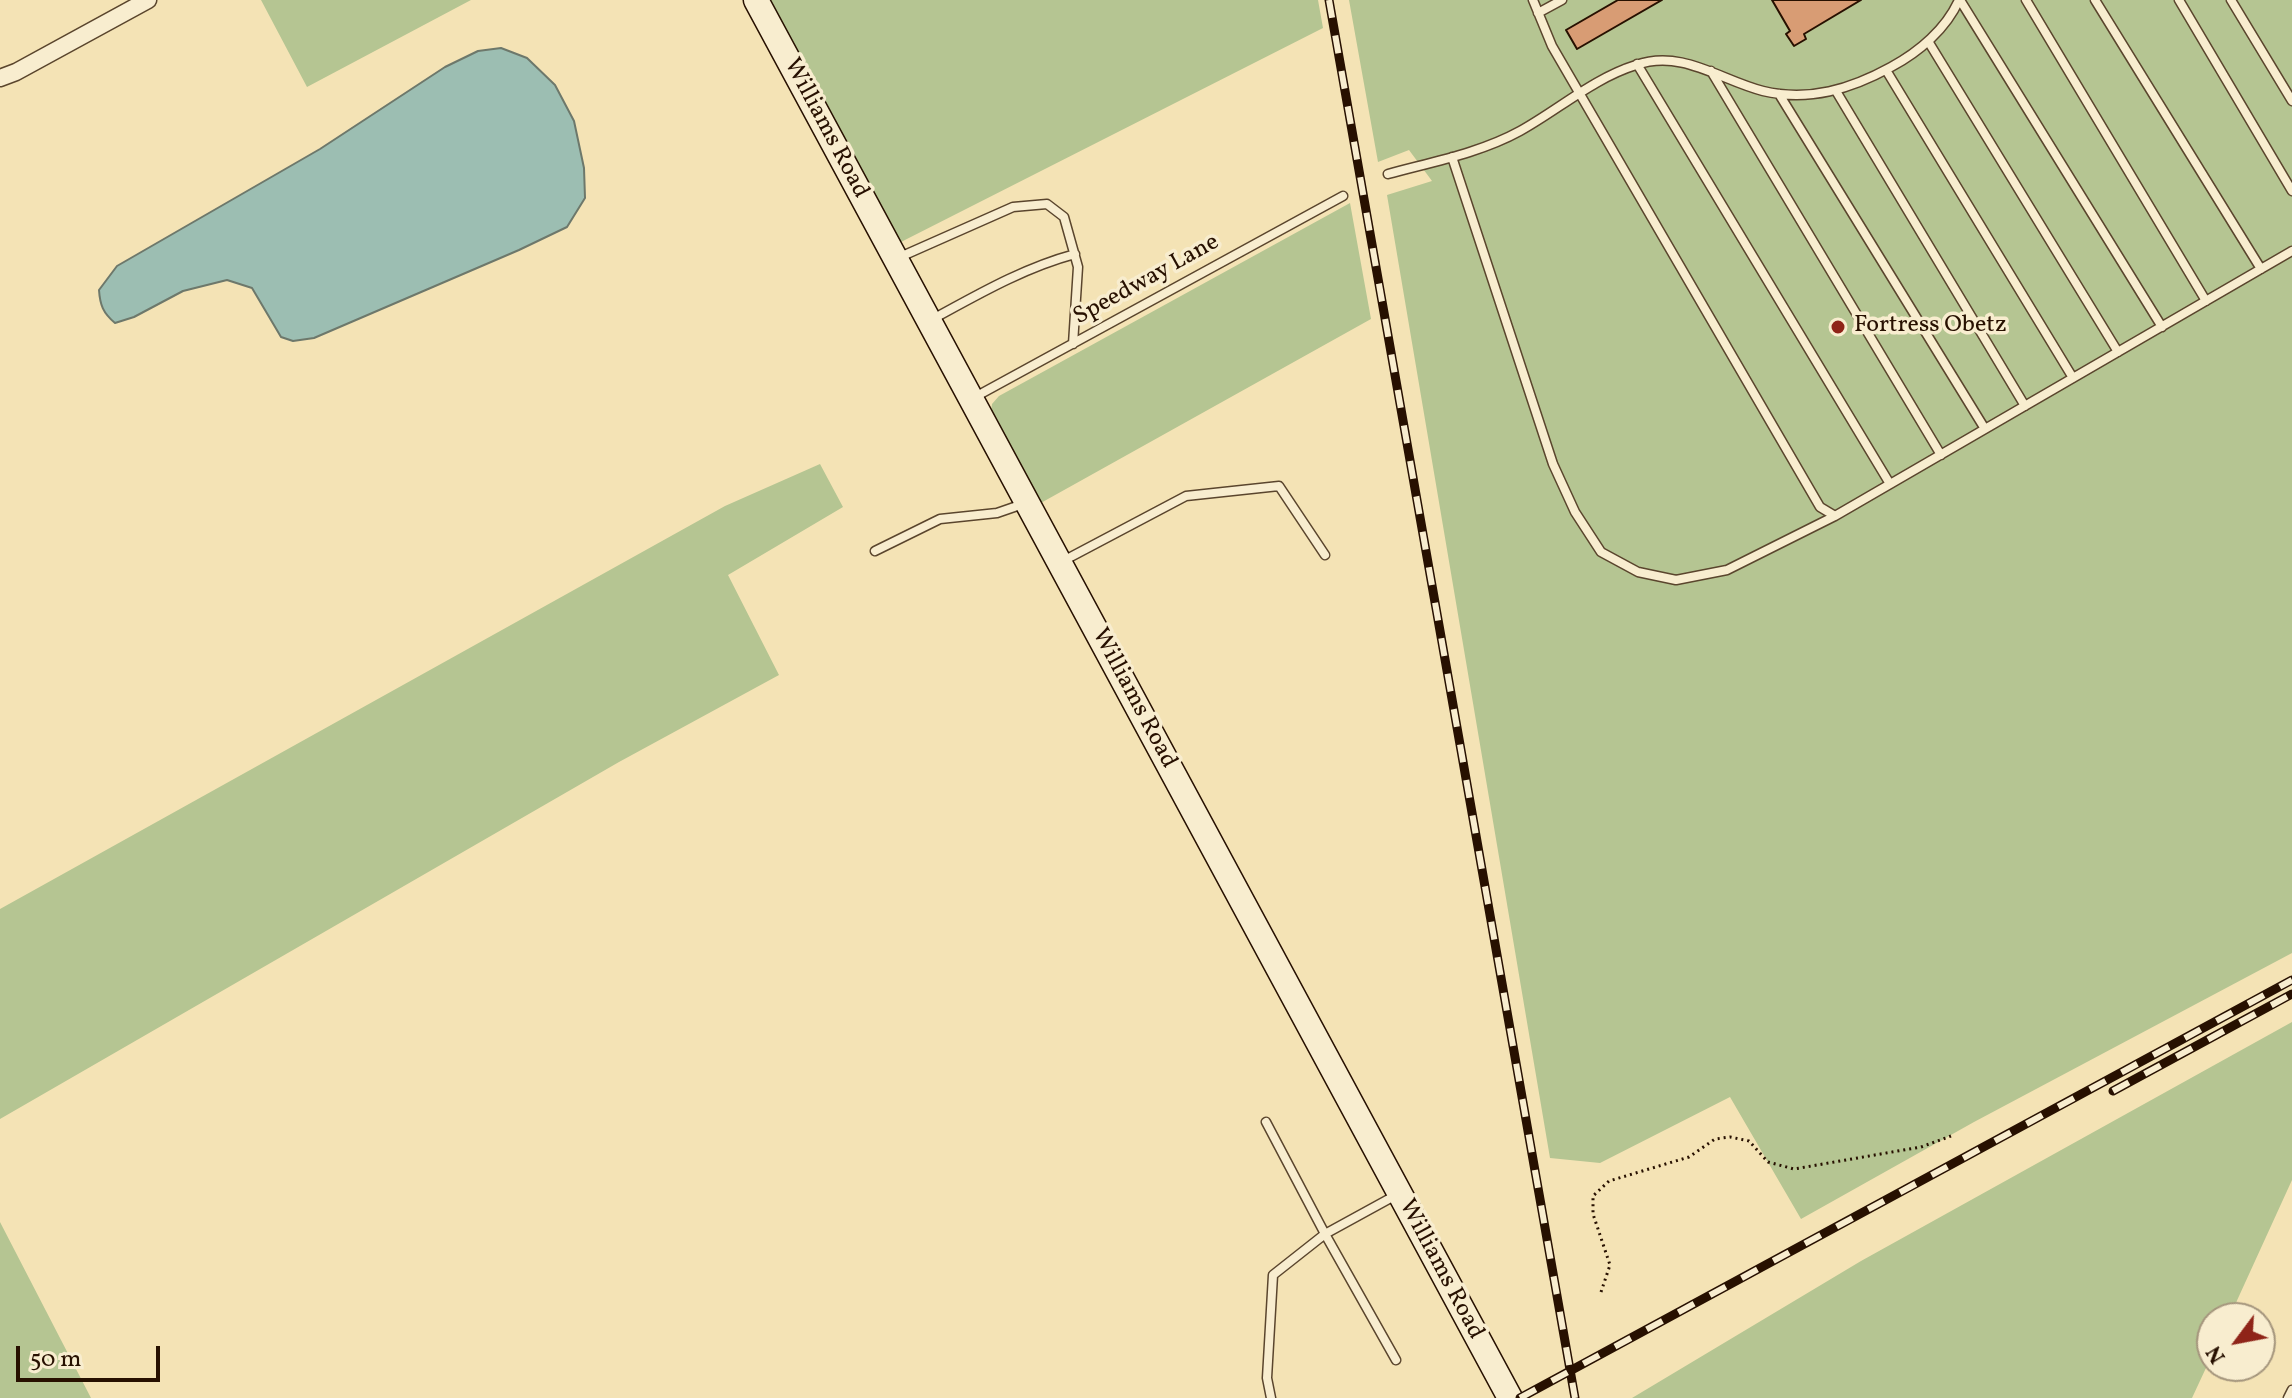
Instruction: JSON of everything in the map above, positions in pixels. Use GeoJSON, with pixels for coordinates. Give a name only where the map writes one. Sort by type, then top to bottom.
{"type":"FeatureCollection","features":[{"type":"Feature","properties":{"kind":"main road","name":"Williams Road"},"geometry":{"type":"LineString","coordinates":[[756,0],[1510,1398]]}},
{"type":"Feature","properties":{"kind":"street"},"geometry":{"type":"LineString","coordinates":[[0,78],[148,0]]}},
{"type":"Feature","properties":{"kind":"lane"},"geometry":{"type":"LineString","coordinates":[[1533,0],[1552,46],[1820,507],[1835,516]]}},
{"type":"Feature","properties":{"kind":"lane"},"geometry":{"type":"LineString","coordinates":[[1538,13],[1562,0]]}},
{"type":"Feature","properties":{"kind":"lane"},"geometry":{"type":"LineString","coordinates":[[1388,174],[1496,143],[1637,64],[1656,60],[1674,60],[1711,70],[1779,94],[1836,91],[1886,70],[1928,41],[1960,0],[2162,327]]}},
{"type":"Feature","properties":{"kind":"lane"},"geometry":{"type":"LineString","coordinates":[[2026,0],[2206,301]]}},
{"type":"Feature","properties":{"kind":"lane"},"geometry":{"type":"LineString","coordinates":[[2095,0],[2261,269]]}},
{"type":"Feature","properties":{"kind":"lane"},"geometry":{"type":"LineString","coordinates":[[2179,0],[2292,191]]}},
{"type":"Feature","properties":{"kind":"lane"},"geometry":{"type":"LineString","coordinates":[[2231,0],[2292,101]]}},
{"type":"Feature","properties":{"kind":"lane"},"geometry":{"type":"LineString","coordinates":[[1928,41],[2118,352]]}},
{"type":"Feature","properties":{"kind":"lane"},"geometry":{"type":"LineString","coordinates":[[1637,64],[1890,484]]}},
{"type":"Feature","properties":{"kind":"lane"},"geometry":{"type":"LineString","coordinates":[[1711,70],[1941,455]]}},
{"type":"Feature","properties":{"kind":"lane"},"geometry":{"type":"LineString","coordinates":[[1886,70],[2073,378]]}},
{"type":"Feature","properties":{"kind":"lane"},"geometry":{"type":"LineString","coordinates":[[1836,91],[2025,406]]}},
{"type":"Feature","properties":{"kind":"lane"},"geometry":{"type":"LineString","coordinates":[[1779,94],[1985,429]]}},
{"type":"Feature","properties":{"kind":"lane"},"geometry":{"type":"LineString","coordinates":[[1452,157],[1553,464],[1575,512],[1601,552],[1638,572],[1676,580],[1727,570],[1835,516],[2292,251]]}},
{"type":"Feature","properties":{"kind":"lane","name":"Speedway Lane"},"geometry":{"type":"LineString","coordinates":[[971,400],[1343,196]]}},
{"type":"Feature","properties":{"kind":"lane"},"geometry":{"type":"LineString","coordinates":[[895,259],[1013,207],[1047,204],[1064,217],[1078,267],[1073,344]]}},
{"type":"Feature","properties":{"kind":"lane"},"geometry":{"type":"LineString","coordinates":[[929,321],[1047,261],[1075,254]]}},
{"type":"Feature","properties":{"kind":"lane"},"geometry":{"type":"LineString","coordinates":[[1060,562],[1186,496],[1279,486],[1325,555]]}},
{"type":"Feature","properties":{"kind":"lane"},"geometry":{"type":"LineString","coordinates":[[875,551],[940,519],[997,513],[1027,502]]}},
{"type":"Feature","properties":{"kind":"lane"},"geometry":{"type":"LineString","coordinates":[[1266,1122],[1396,1360]]}},
{"type":"Feature","properties":{"kind":"lane"},"geometry":{"type":"LineString","coordinates":[[1271,1398],[1267,1378],[1273,1275],[1325,1234],[1399,1193]]}},
{"type":"Feature","properties":{"kind":"lane"},"geometry":{"type":"LineString","coordinates":[[2288,1398],[2292,1390]]}},
{"type":"Feature","properties":{"kind":"path"},"geometry":{"type":"LineString","coordinates":[[1601,1292],[1610,1265],[1593,1214],[1593,1196],[1609,1181],[1689,1157],[1715,1139],[1730,1137],[1749,1141],[1768,1162],[1794,1169],[1921,1147],[1951,1136]]}},
{"type":"Feature","properties":{"kind":"green space"},"geometry":{"type":"Polygon","coordinates":[[[261,0],[471,0],[307,87],[261,0]]]}},
{"type":"Feature","properties":{"kind":"green space"},"geometry":{"type":"Polygon","coordinates":[[[766,0],[1318,0],[1323,28],[899,243],[766,0]]]}},
{"type":"Feature","properties":{"kind":"green space"},"geometry":{"type":"Polygon","coordinates":[[[1349,0],[2292,0],[2292,953],[1974,1122],[1801,1219],[1730,1097],[1600,1163],[1550,1158],[1387,195],[1432,181],[1409,150],[1378,162],[1349,0]]]}},
{"type":"Feature","properties":{"kind":"green space"},"geometry":{"type":"Polygon","coordinates":[[[1350,203],[1371,319],[1039,504],[991,412],[992,404],[999,396],[1350,203]]]}},
{"type":"Feature","properties":{"kind":"green space"},"geometry":{"type":"Polygon","coordinates":[[[820,464],[843,507],[728,575],[779,675],[619,762],[0,1119],[0,909],[725,506],[820,464]]]}},
{"type":"Feature","properties":{"kind":"green space"},"geometry":{"type":"Polygon","coordinates":[[[2292,1022],[2292,1180],[2236,1302],[2196,1302],[2196,1382],[2199,1382],[2192,1398],[1632,1398],[1861,1261],[2292,1022]]]}},
{"type":"Feature","properties":{"kind":"green space"},"geometry":{"type":"Polygon","coordinates":[[[0,1222],[91,1398],[0,1398],[0,1222]]]}},
{"type":"Feature","properties":{"kind":"water"},"geometry":{"type":"Polygon","coordinates":[[[501,48],[527,58],[555,85],[574,121],[584,168],[585,198],[567,227],[314,338],[293,341],[281,337],[252,288],[227,280],[183,291],[134,317],[115,323],[105,312],[99,290],[117,266],[320,149],[445,67],[478,51],[501,48]]]}},
{"type":"Feature","properties":{"kind":"building"},"geometry":{"type":"Polygon","coordinates":[[[1618,0],[1662,0],[1577,49],[1566,30],[1618,0]]]}},
{"type":"Feature","properties":{"kind":"building"},"geometry":{"type":"Polygon","coordinates":[[[1772,0],[1861,0],[1804,34],[1806,39],[1794,46],[1786,34],[1790,31],[1772,0]]]}},
{"type":"Feature","properties":{"kind":"railway"},"geometry":{"type":"LineString","coordinates":[[1329,0],[1575,1398]]}},
{"type":"Feature","properties":{"kind":"railway"},"geometry":{"type":"LineString","coordinates":[[1520,1398],[2292,980]]}},
{"type":"Feature","properties":{"kind":"railway"},"geometry":{"type":"LineString","coordinates":[[2113,1091],[2292,994]]}},
{"type":"Feature","properties":{"kind":"place","name":"Fortress Obetz"},"geometry":{"type":"Point","coordinates":[1838,327]}}]}
